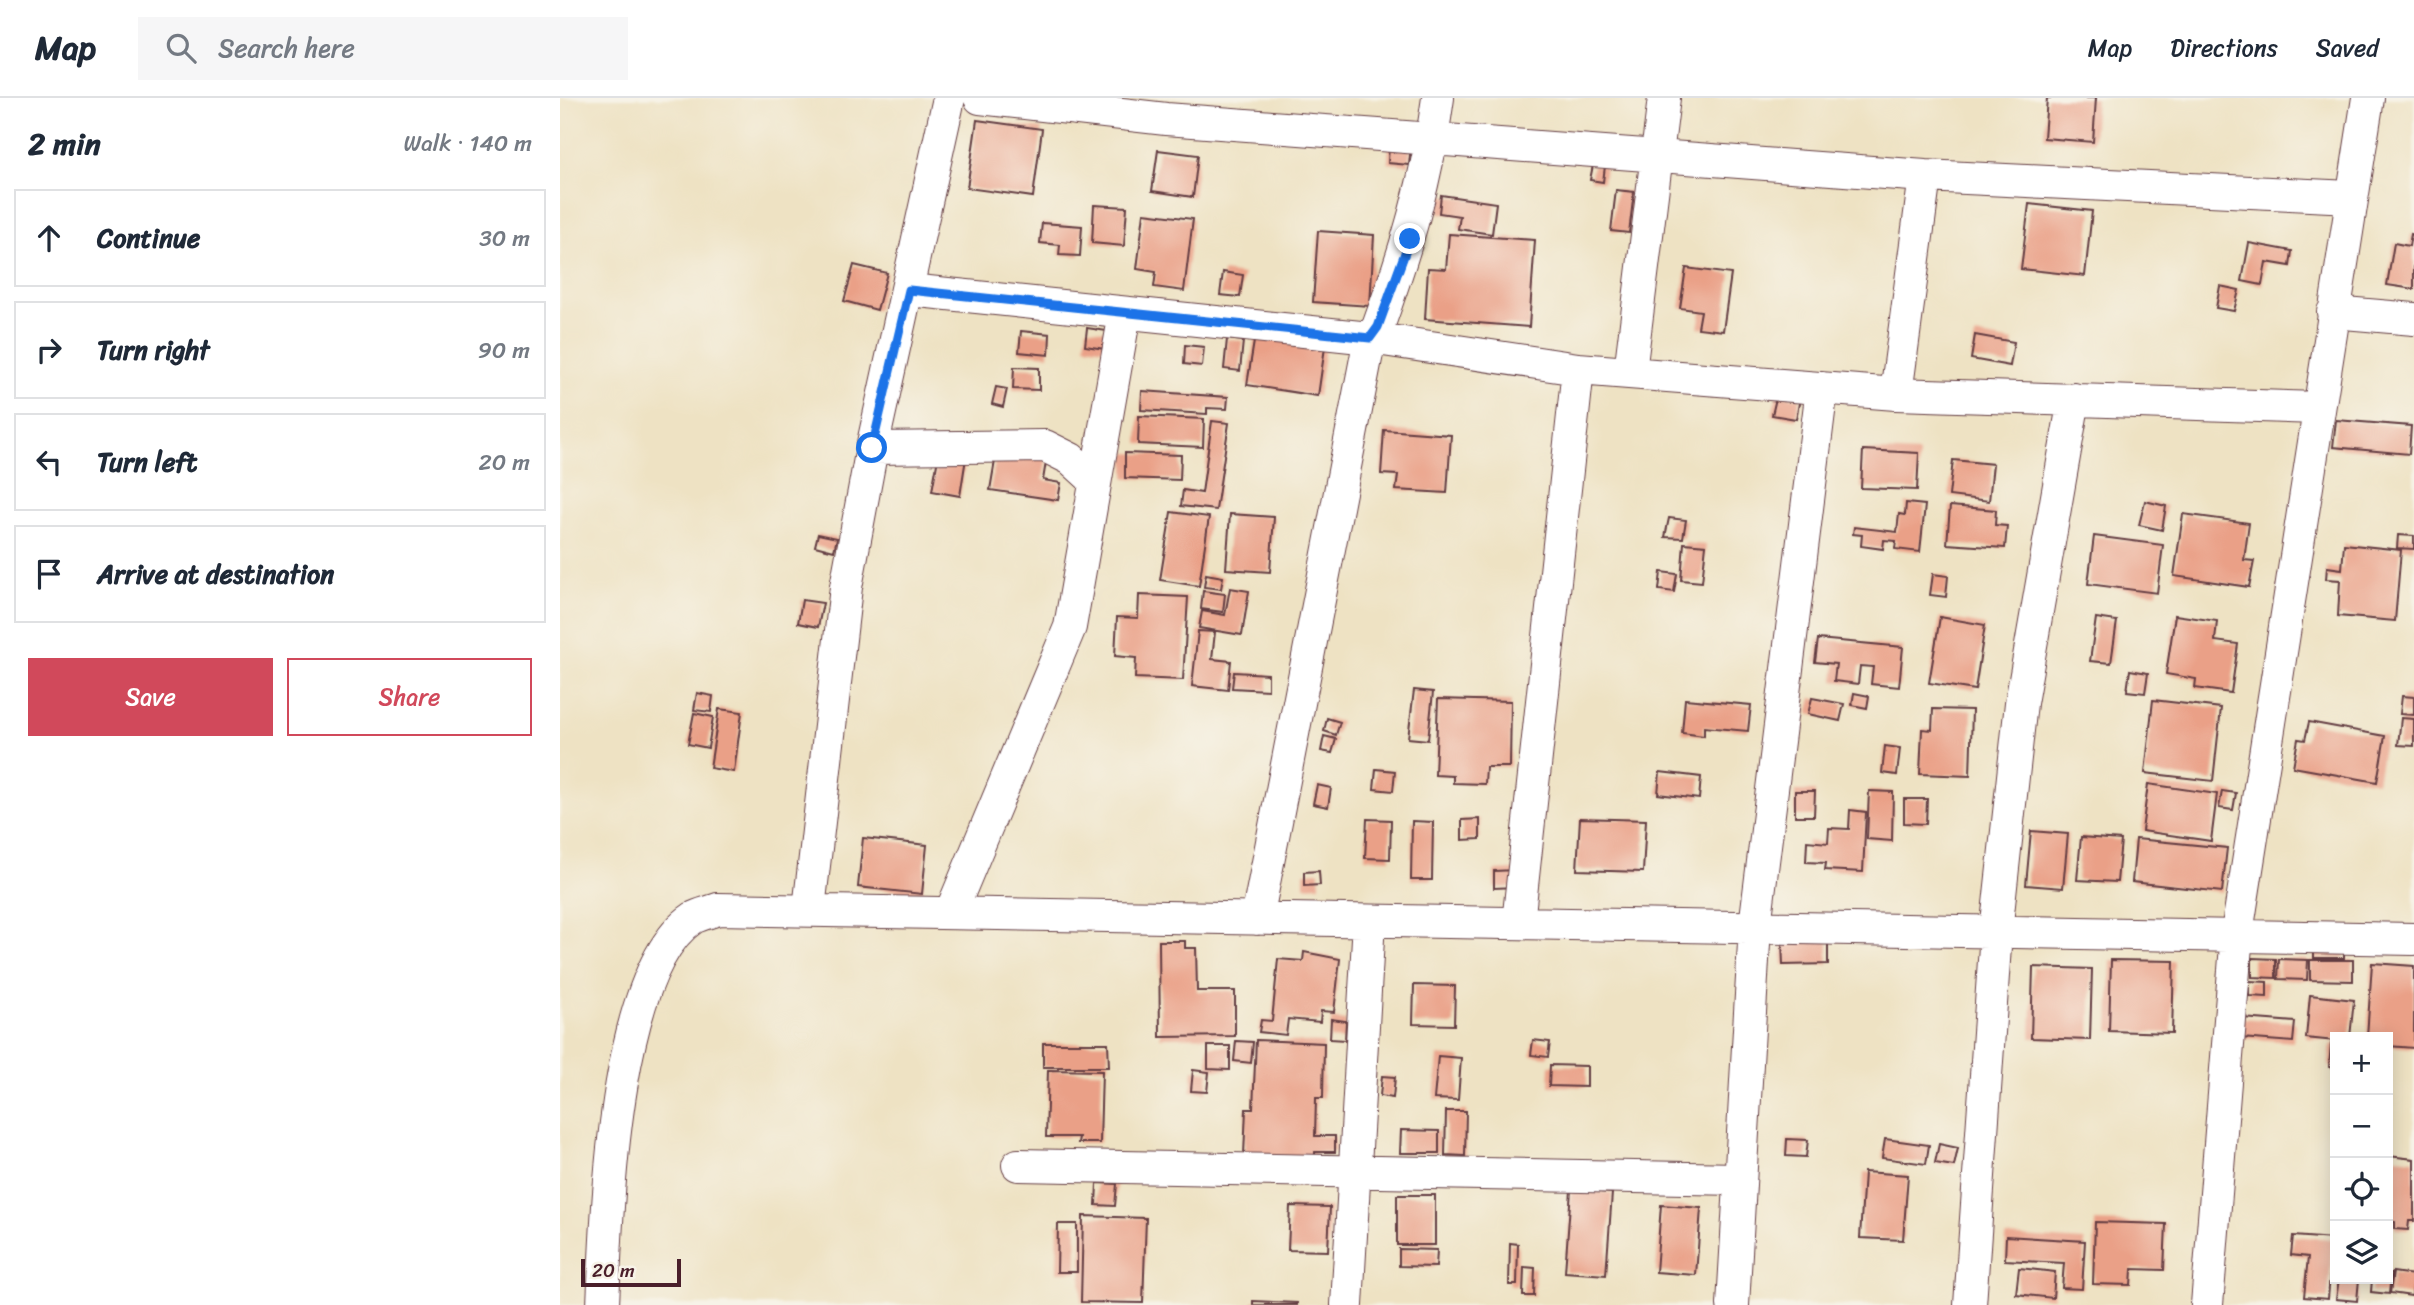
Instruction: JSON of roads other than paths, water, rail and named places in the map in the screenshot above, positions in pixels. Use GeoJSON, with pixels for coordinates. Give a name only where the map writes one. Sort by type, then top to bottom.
{"type":"FeatureCollection","features":[{"type":"Feature","properties":{"kind":"street"},"geometry":{"type":"LineString","coordinates":[[809,909],[846,587],[872,448],[909,290],[949,98]]}},
{"type":"Feature","properties":{"kind":"street"},"geometry":{"type":"LineString","coordinates":[[980,98],[1166,109],[1433,137],[1925,176],[2351,197]]}},
{"type":"Feature","properties":{"kind":"street"},"geometry":{"type":"LineString","coordinates":[[1257,919],[1370,338],[1378,327],[1410,239],[1433,137],[1438,98]]}},
{"type":"Feature","properties":{"kind":"street"},"geometry":{"type":"LineString","coordinates":[[1630,372],[1664,98]]}},
{"type":"Feature","properties":{"kind":"street"},"geometry":{"type":"LineString","coordinates":[[2207,1305],[2237,933],[2368,98]]}},
{"type":"Feature","properties":{"kind":"street"},"geometry":{"type":"LineString","coordinates":[[1896,394],[1925,176]]}},
{"type":"Feature","properties":{"kind":"street"},"geometry":{"type":"LineString","coordinates":[[909,290],[1370,338],[1578,369],[1896,394],[2318,408]]}},
{"type":"Feature","properties":{"kind":"street"},"geometry":{"type":"LineString","coordinates":[[2333,312],[2414,319]]}},
{"type":"Feature","properties":{"kind":"street"},"geometry":{"type":"LineString","coordinates":[[951,912],[1070,628],[1125,313]]}},
{"type":"Feature","properties":{"kind":"street"},"geometry":{"type":"LineString","coordinates":[[1518,923],[1578,369]]}},
{"type":"Feature","properties":{"kind":"street"},"geometry":{"type":"LineString","coordinates":[[1733,1305],[1755,926],[1822,388]]}},
{"type":"Feature","properties":{"kind":"street"},"geometry":{"type":"LineString","coordinates":[[1970,1305],[1996,932],[2021,703],[2074,399]]}},
{"type":"Feature","properties":{"kind":"street"},"geometry":{"type":"LineString","coordinates":[[872,448],[1045,446],[1071,459],[1094,480]]}},
{"type":"Feature","properties":{"kind":"street"},"geometry":{"type":"LineString","coordinates":[[603,1305],[620,1086],[645,992],[665,948],[693,918],[718,909],[1996,932],[2237,933],[2414,939]]}},
{"type":"Feature","properties":{"kind":"street"},"geometry":{"type":"LineString","coordinates":[[1346,1305],[1369,921]]}},
{"type":"Feature","properties":{"kind":"street"},"geometry":{"type":"LineString","coordinates":[[1018,1165],[1739,1179]]}}]}
